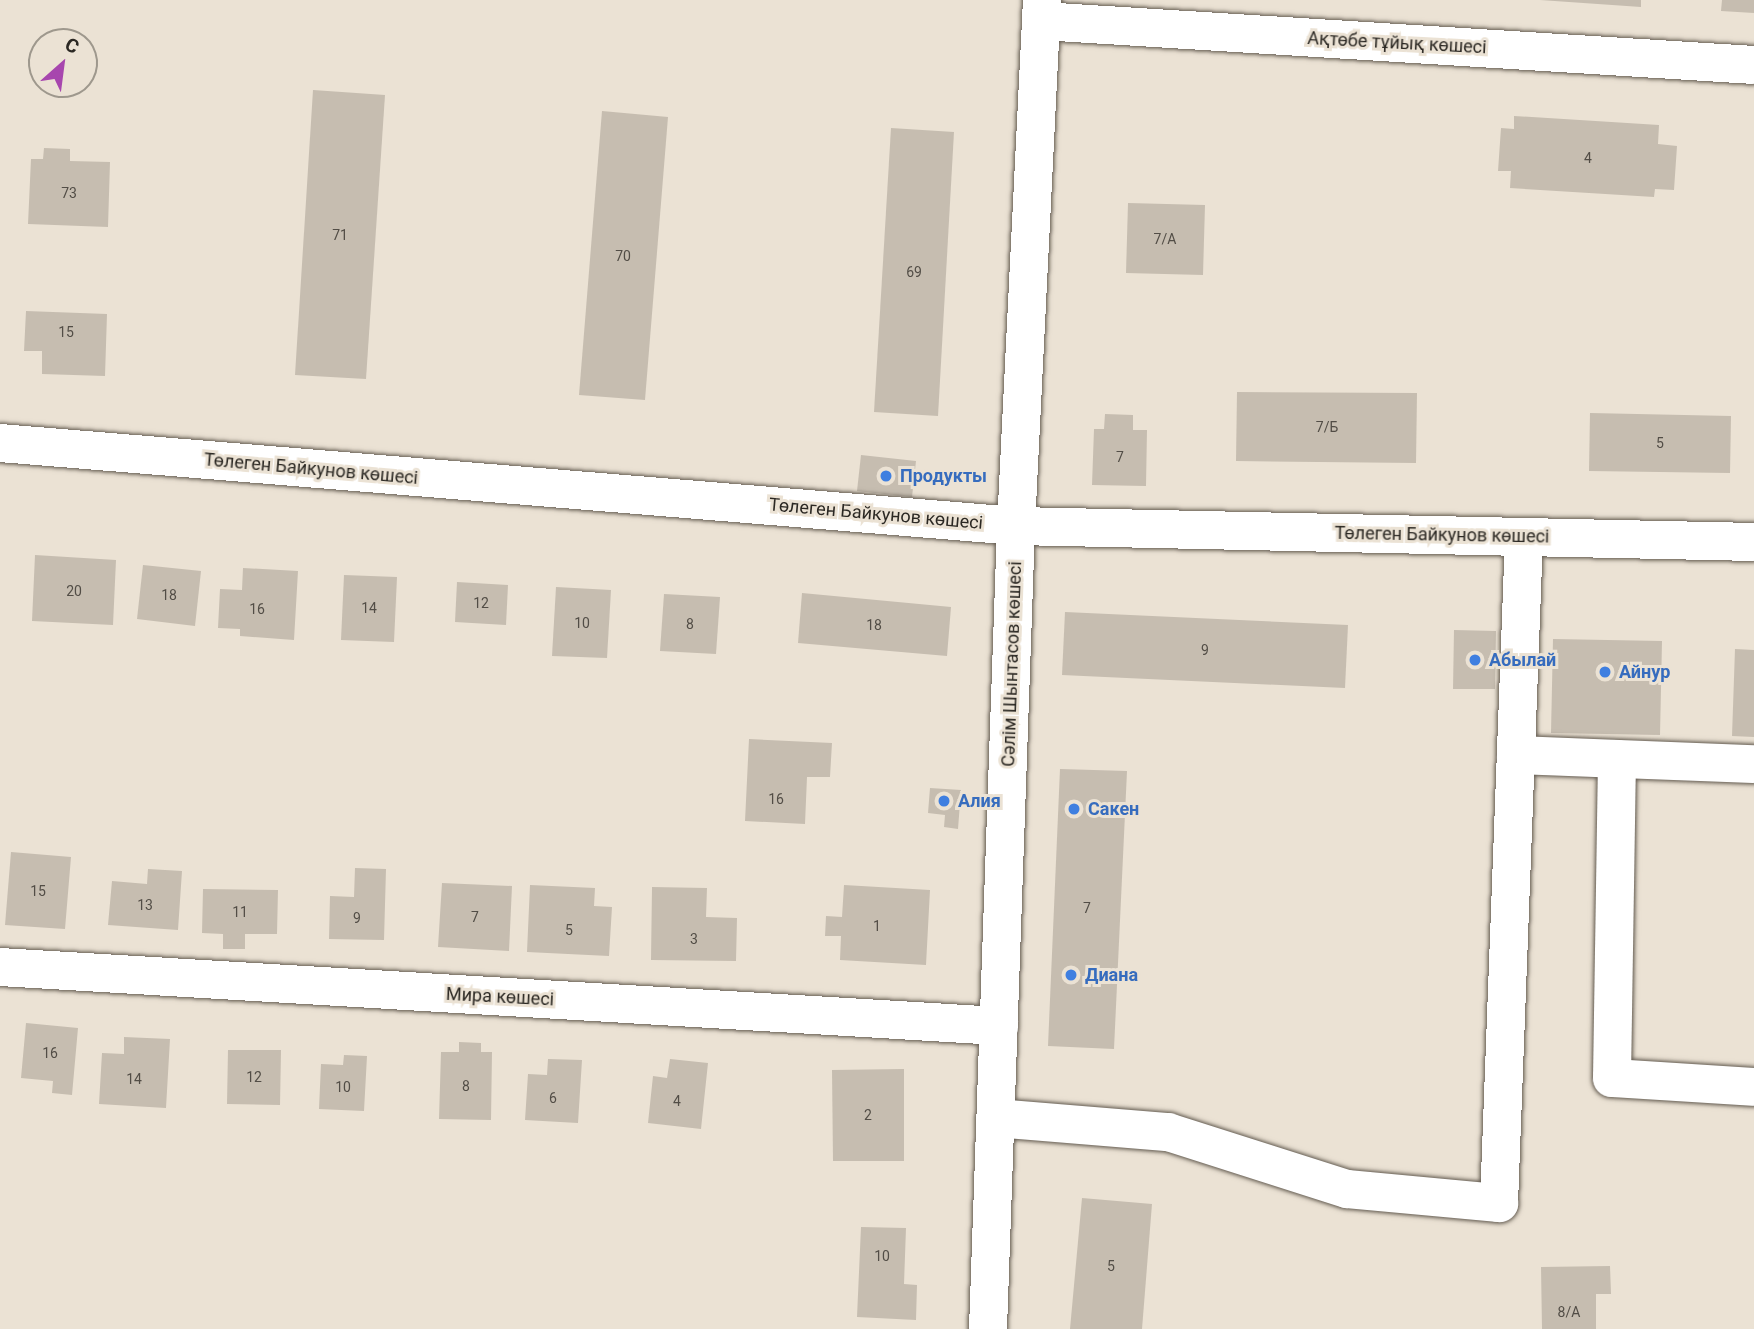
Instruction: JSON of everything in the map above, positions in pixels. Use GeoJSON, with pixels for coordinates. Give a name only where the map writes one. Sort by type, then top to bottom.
{"type":"FeatureCollection","features":[{"type":"Feature","properties":{"kind":"street","name":"Ақтөбе тұйық көшесі"},"geometry":{"type":"LineString","coordinates":[[1041,11],[1754,65]]}},
{"type":"Feature","properties":{"kind":"street","name":"Сәлім Шынтасов көшесі"},"geometry":{"type":"LineString","coordinates":[[988,1329],[1016,526],[1041,11]]}},
{"type":"Feature","properties":{"kind":"street","name":"Төлеген Байкунов көшесі"},"geometry":{"type":"LineString","coordinates":[[0,443],[1016,526],[1754,542]]}},
{"type":"Feature","properties":{"kind":"street"},"geometry":{"type":"LineString","coordinates":[[996,1118],[1168,1132],[1347,1189],[1499,1203],[1524,537]]}},
{"type":"Feature","properties":{"kind":"street"},"geometry":{"type":"LineString","coordinates":[[1516,755],[1754,764]]}},
{"type":"Feature","properties":{"kind":"street"},"geometry":{"type":"LineString","coordinates":[[1617,759],[1612,1078],[1754,1087]]}},
{"type":"Feature","properties":{"kind":"street","name":"Мира көшесі"},"geometry":{"type":"LineString","coordinates":[[0,967],[999,1026]]}},
{"type":"Feature","properties":{"kind":"building"},"geometry":{"type":"Polygon","coordinates":[[[1540,0],[1641,0],[1641,7],[1540,0]]]}},
{"type":"Feature","properties":{"kind":"building"},"geometry":{"type":"Polygon","coordinates":[[[1722,0],[1754,0],[1754,13],[1721,11],[1722,0]]]}},
{"type":"Feature","properties":{"kind":"building"},"geometry":{"type":"Polygon","coordinates":[[[313,90],[385,95],[366,379],[295,375],[313,90]]]}},
{"type":"Feature","properties":{"kind":"building"},"geometry":{"type":"Polygon","coordinates":[[[602,111],[668,117],[645,400],[579,395],[602,111]]]}},
{"type":"Feature","properties":{"kind":"building"},"geometry":{"type":"Polygon","coordinates":[[[1514,116],[1659,125],[1658,144],[1677,146],[1674,190],[1655,189],[1654,197],[1510,188],[1511,171],[1498,171],[1501,128],[1514,129],[1514,116]]]}},
{"type":"Feature","properties":{"kind":"building"},"geometry":{"type":"Polygon","coordinates":[[[891,128],[954,132],[938,416],[874,412],[891,128]]]}},
{"type":"Feature","properties":{"kind":"building"},"geometry":{"type":"Polygon","coordinates":[[[44,148],[70,149],[70,161],[110,162],[108,227],[28,224],[31,159],[43,159],[44,148]]]}},
{"type":"Feature","properties":{"kind":"building"},"geometry":{"type":"Polygon","coordinates":[[[1128,203],[1205,205],[1203,275],[1126,273],[1128,203]]]}},
{"type":"Feature","properties":{"kind":"building"},"geometry":{"type":"Polygon","coordinates":[[[26,311],[107,314],[105,376],[42,374],[42,351],[24,351],[26,311]]]}},
{"type":"Feature","properties":{"kind":"building"},"geometry":{"type":"Polygon","coordinates":[[[1237,392],[1417,393],[1416,463],[1236,461],[1237,392]]]}},
{"type":"Feature","properties":{"kind":"building"},"geometry":{"type":"Polygon","coordinates":[[[1590,413],[1731,416],[1730,473],[1589,471],[1590,413]]]}},
{"type":"Feature","properties":{"kind":"building"},"geometry":{"type":"Polygon","coordinates":[[[1105,414],[1133,415],[1133,430],[1147,430],[1146,486],[1092,485],[1094,429],[1104,429],[1105,414]]]}},
{"type":"Feature","properties":{"kind":"building","name":"Продукты"},"geometry":{"type":"Polygon","coordinates":[[[861,455],[916,461],[912,497],[857,491],[861,455]]]}},
{"type":"Feature","properties":{"kind":"building"},"geometry":{"type":"Polygon","coordinates":[[[35,555],[116,560],[113,625],[32,621],[35,555]]]}},
{"type":"Feature","properties":{"kind":"building"},"geometry":{"type":"Polygon","coordinates":[[[143,565],[201,571],[195,626],[137,619],[143,565]]]}},
{"type":"Feature","properties":{"kind":"building"},"geometry":{"type":"Polygon","coordinates":[[[243,568],[298,571],[294,640],[240,636],[240,629],[218,628],[220,589],[242,590],[243,568]]]}},
{"type":"Feature","properties":{"kind":"building"},"geometry":{"type":"Polygon","coordinates":[[[344,575],[397,577],[394,642],[341,640],[344,575]]]}},
{"type":"Feature","properties":{"kind":"building"},"geometry":{"type":"Polygon","coordinates":[[[457,582],[508,585],[506,625],[455,622],[457,582]]]}},
{"type":"Feature","properties":{"kind":"building"},"geometry":{"type":"Polygon","coordinates":[[[556,587],[611,590],[607,658],[552,656],[556,587]]]}},
{"type":"Feature","properties":{"kind":"building"},"geometry":{"type":"Polygon","coordinates":[[[802,593],[951,607],[947,656],[798,643],[802,593]]]}},
{"type":"Feature","properties":{"kind":"building"},"geometry":{"type":"Polygon","coordinates":[[[664,594],[720,597],[716,654],[660,651],[664,594]]]}},
{"type":"Feature","properties":{"kind":"building"},"geometry":{"type":"Polygon","coordinates":[[[1065,612],[1348,625],[1345,688],[1062,675],[1065,612]]]}},
{"type":"Feature","properties":{"kind":"building","name":"Абылай"},"geometry":{"type":"Polygon","coordinates":[[[1454,630],[1496,631],[1495,689],[1453,689],[1454,630]]]}},
{"type":"Feature","properties":{"kind":"building"},"geometry":{"type":"Polygon","coordinates":[[[1553,639],[1662,641],[1660,735],[1551,733],[1553,639]]]}},
{"type":"Feature","properties":{"kind":"building"},"geometry":{"type":"Polygon","coordinates":[[[1735,649],[1754,650],[1754,737],[1732,736],[1735,649]]]}},
{"type":"Feature","properties":{"kind":"building"},"geometry":{"type":"Polygon","coordinates":[[[749,739],[832,743],[830,777],[807,777],[805,824],[745,821],[749,739]]]}},
{"type":"Feature","properties":{"kind":"building"},"geometry":{"type":"Polygon","coordinates":[[[1060,769],[1127,771],[1114,1049],[1048,1046],[1060,769]]]}},
{"type":"Feature","properties":{"kind":"building","name":"Алия"},"geometry":{"type":"Polygon","coordinates":[[[930,788],[961,790],[958,829],[944,827],[945,815],[928,813],[930,788]]]}},
{"type":"Feature","properties":{"kind":"building"},"geometry":{"type":"Polygon","coordinates":[[[11,852],[71,857],[65,929],[5,925],[11,852]]]}},
{"type":"Feature","properties":{"kind":"building"},"geometry":{"type":"Polygon","coordinates":[[[355,868],[386,869],[384,940],[329,939],[330,896],[354,897],[355,868]]]}},
{"type":"Feature","properties":{"kind":"building"},"geometry":{"type":"Polygon","coordinates":[[[148,869],[182,871],[178,930],[108,925],[112,881],[147,884],[148,869]]]}},
{"type":"Feature","properties":{"kind":"building"},"geometry":{"type":"Polygon","coordinates":[[[442,883],[512,886],[509,951],[438,947],[442,883]]]}},
{"type":"Feature","properties":{"kind":"building"},"geometry":{"type":"Polygon","coordinates":[[[530,885],[595,888],[594,906],[612,907],[609,956],[527,952],[530,885]]]}},
{"type":"Feature","properties":{"kind":"building"},"geometry":{"type":"Polygon","coordinates":[[[844,885],[930,890],[926,965],[840,960],[841,936],[825,936],[826,916],[842,917],[844,885]]]}},
{"type":"Feature","properties":{"kind":"building"},"geometry":{"type":"Polygon","coordinates":[[[652,887],[707,888],[706,917],[737,918],[736,961],[651,960],[652,887]]]}},
{"type":"Feature","properties":{"kind":"building"},"geometry":{"type":"Polygon","coordinates":[[[203,889],[278,890],[277,934],[245,934],[245,949],[223,949],[223,934],[202,933],[203,889]]]}},
{"type":"Feature","properties":{"kind":"building"},"geometry":{"type":"Polygon","coordinates":[[[26,1023],[78,1028],[72,1095],[52,1093],[53,1081],[21,1078],[26,1023]]]}},
{"type":"Feature","properties":{"kind":"building"},"geometry":{"type":"Polygon","coordinates":[[[124,1037],[170,1039],[166,1108],[99,1104],[102,1053],[124,1054],[124,1037]]]}},
{"type":"Feature","properties":{"kind":"building"},"geometry":{"type":"Polygon","coordinates":[[[459,1042],[481,1043],[481,1052],[492,1052],[491,1120],[439,1119],[441,1052],[459,1052],[459,1042]]]}},
{"type":"Feature","properties":{"kind":"building"},"geometry":{"type":"Polygon","coordinates":[[[228,1050],[281,1050],[280,1105],[227,1104],[228,1050]]]}},
{"type":"Feature","properties":{"kind":"building"},"geometry":{"type":"Polygon","coordinates":[[[344,1055],[367,1056],[364,1111],[319,1109],[321,1064],[343,1065],[344,1055]]]}},
{"type":"Feature","properties":{"kind":"building"},"geometry":{"type":"Polygon","coordinates":[[[548,1059],[582,1060],[578,1123],[525,1120],[528,1074],[547,1075],[548,1059]]]}},
{"type":"Feature","properties":{"kind":"building"},"geometry":{"type":"Polygon","coordinates":[[[670,1059],[708,1063],[701,1129],[648,1123],[653,1076],[667,1078],[670,1059]]]}},
{"type":"Feature","properties":{"kind":"building"},"geometry":{"type":"Polygon","coordinates":[[[904,1069],[904,1161],[833,1161],[832,1070],[904,1069]]]}},
{"type":"Feature","properties":{"kind":"building"},"geometry":{"type":"Polygon","coordinates":[[[1082,1198],[1152,1204],[1142,1329],[1070,1329],[1082,1198]]]}},
{"type":"Feature","properties":{"kind":"building"},"geometry":{"type":"Polygon","coordinates":[[[861,1227],[906,1228],[904,1284],[917,1285],[916,1320],[857,1317],[861,1227]]]}},
{"type":"Feature","properties":{"kind":"building"},"geometry":{"type":"Polygon","coordinates":[[[1610,1266],[1611,1294],[1596,1294],[1596,1329],[1542,1329],[1541,1267],[1610,1266]]]}},
{"type":"Feature","properties":{"kind":"place","name":"Продукты"},"geometry":{"type":"Point","coordinates":[886,476]}},
{"type":"Feature","properties":{"kind":"place","name":"Абылай"},"geometry":{"type":"Point","coordinates":[1475,660]}},
{"type":"Feature","properties":{"kind":"place","name":"Айнур"},"geometry":{"type":"Point","coordinates":[1605,672]}},
{"type":"Feature","properties":{"kind":"place","name":"Алия"},"geometry":{"type":"Point","coordinates":[944,801]}},
{"type":"Feature","properties":{"kind":"place","name":"Сакен"},"geometry":{"type":"Point","coordinates":[1074,809]}},
{"type":"Feature","properties":{"kind":"place","name":"Диана"},"geometry":{"type":"Point","coordinates":[1071,975]}}]}
